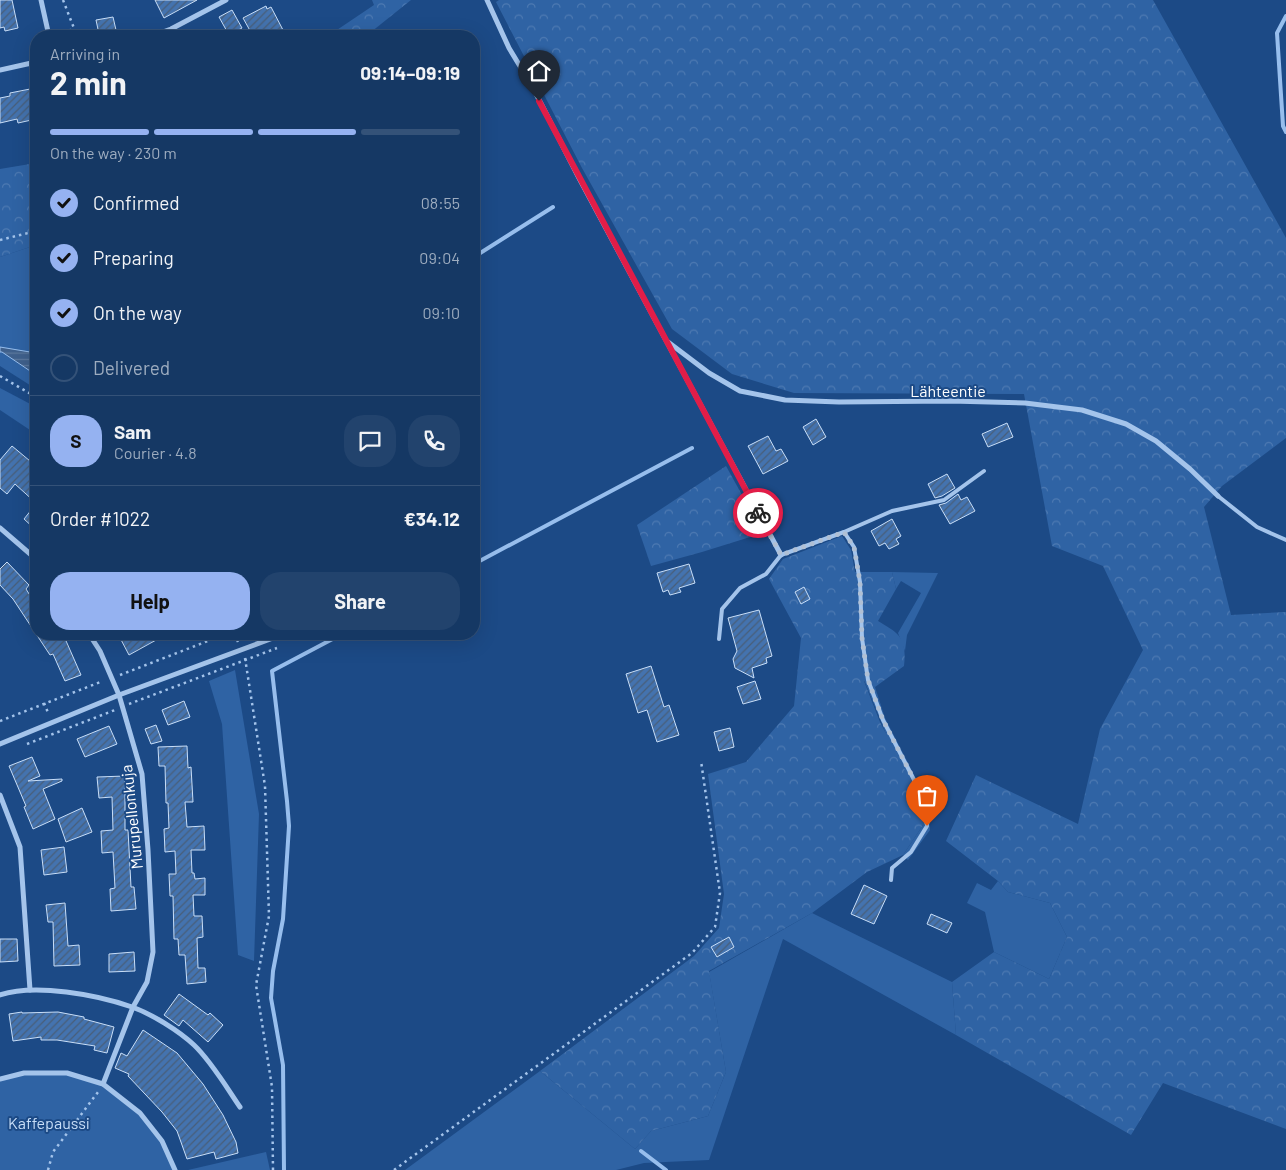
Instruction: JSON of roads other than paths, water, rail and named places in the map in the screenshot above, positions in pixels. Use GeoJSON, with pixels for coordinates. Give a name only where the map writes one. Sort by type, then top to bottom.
{"type":"FeatureCollection","features":[{"type":"Feature","properties":{"kind":"street"},"geometry":{"type":"LineString","coordinates":[[41,0],[48,30]]}},
{"type":"Feature","properties":{"kind":"street"},"geometry":{"type":"LineString","coordinates":[[168,30],[226,0]]}},
{"type":"Feature","properties":{"kind":"street","name":"Lähteentie"},"geometry":{"type":"LineString","coordinates":[[487,0],[509,48],[532,86],[781,555]]}},
{"type":"Feature","properties":{"kind":"street"},"geometry":{"type":"LineString","coordinates":[[0,70],[30,63]]}},
{"type":"Feature","properties":{"kind":"street","name":"Lähteentie"},"geometry":{"type":"LineString","coordinates":[[666,340],[709,373],[740,391],[785,400],[1025,403],[1082,410],[1126,424],[1156,441],[1190,469],[1218,496]]}},
{"type":"Feature","properties":{"kind":"street"},"geometry":{"type":"LineString","coordinates":[[0,528],[30,554]]}},
{"type":"Feature","properties":{"kind":"street","name":"Murupellonkuja"},"geometry":{"type":"LineString","coordinates":[[93,640],[100,651],[119,695],[142,774],[153,952],[147,982],[133,1008],[103,1084]]}},
{"type":"Feature","properties":{"kind":"street"},"geometry":{"type":"LineString","coordinates":[[0,744],[119,695],[268,640]]}},
{"type":"Feature","properties":{"kind":"street"},"geometry":{"type":"LineString","coordinates":[[0,795],[20,847],[30,990]]}},
{"type":"Feature","properties":{"kind":"street"},"geometry":{"type":"LineString","coordinates":[[0,994],[30,990],[58,992],[96,997],[133,1008],[166,1024],[194,1045],[240,1107]]}},
{"type":"Feature","properties":{"kind":"street"},"geometry":{"type":"LineString","coordinates":[[0,1079],[24,1073],[67,1073],[103,1084],[140,1113],[162,1141],[175,1170]]}},
{"type":"Feature","properties":{"kind":"lane"},"geometry":{"type":"LineString","coordinates":[[719,639],[722,609],[740,588],[766,574],[781,555],[844,532],[892,511],[944,500],[984,472]]}},
{"type":"Feature","properties":{"kind":"lane"},"geometry":{"type":"LineString","coordinates":[[1218,496],[1258,528],[1286,540]]}},
{"type":"Feature","properties":{"kind":"lane"},"geometry":{"type":"LineString","coordinates":[[844,532],[854,547],[860,582],[862,638],[868,680],[883,720],[926,803],[927,826],[912,852],[892,868],[891,880]]}},
{"type":"Feature","properties":{"kind":"waterway"},"geometry":{"type":"LineString","coordinates":[[1286,16],[1277,33],[1283,126],[1286,132]]}},
{"type":"Feature","properties":{"kind":"waterway"},"geometry":{"type":"LineString","coordinates":[[480,253],[553,207]]}},
{"type":"Feature","properties":{"kind":"waterway"},"geometry":{"type":"LineString","coordinates":[[480,561],[692,448]]}},
{"type":"Feature","properties":{"kind":"waterway"},"geometry":{"type":"LineString","coordinates":[[284,1170],[283,1065],[271,998],[273,971],[283,919],[289,826],[272,671],[331,640]]}},
{"type":"Feature","properties":{"kind":"waterway"},"geometry":{"type":"LineString","coordinates":[[641,1151],[666,1170]]}},
{"type":"Feature","properties":{"kind":"park label","name":"Kaffepaussi"},"geometry":{"type":"Point","coordinates":[49,1122]}}]}
